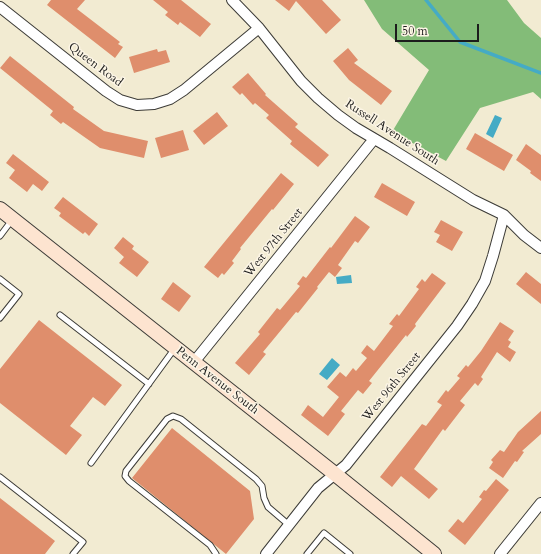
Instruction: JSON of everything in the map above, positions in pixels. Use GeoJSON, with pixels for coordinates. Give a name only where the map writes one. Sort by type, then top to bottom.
{"type":"FeatureCollection","features":[{"type":"Feature","properties":{"kind":"main road","name":"Penn Avenue South"},"geometry":{"type":"LineString","coordinates":[[0,210],[194,362],[434,554]]}},
{"type":"Feature","properties":{"kind":"street","name":"Russell Avenue South"},"geometry":{"type":"LineString","coordinates":[[232,0],[259,28],[286,65],[318,98],[356,128],[473,200],[504,215],[524,235],[541,248]]}},
{"type":"Feature","properties":{"kind":"street","name":"Queen Road"},"geometry":{"type":"LineString","coordinates":[[0,7],[106,91],[120,100],[136,105],[154,104],[170,99],[184,90],[259,28]]}},
{"type":"Feature","properties":{"kind":"street","name":"West 97th Street"},"geometry":{"type":"LineString","coordinates":[[194,362],[374,139]]}},
{"type":"Feature","properties":{"kind":"street","name":"West 96th Street"},"geometry":{"type":"LineString","coordinates":[[266,554],[318,488],[346,465],[457,326],[485,281],[504,215]]}},
{"type":"Feature","properties":{"kind":"street"},"geometry":{"type":"LineString","coordinates":[[500,554],[541,503]]}},
{"type":"Feature","properties":{"kind":"lane"},"geometry":{"type":"LineString","coordinates":[[0,236],[13,220]]}},
{"type":"Feature","properties":{"kind":"lane"},"geometry":{"type":"LineString","coordinates":[[0,280],[19,294],[0,318]]}},
{"type":"Feature","properties":{"kind":"lane"},"geometry":{"type":"LineString","coordinates":[[60,315],[149,384]]}},
{"type":"Feature","properties":{"kind":"lane"},"geometry":{"type":"LineString","coordinates":[[91,463],[175,347]]}},
{"type":"Feature","properties":{"kind":"lane"},"geometry":{"type":"LineString","coordinates":[[216,554],[210,545],[129,481],[125,476],[126,471],[167,419],[173,416],[181,419],[256,479],[262,486],[264,498],[268,507],[289,525]]}},
{"type":"Feature","properties":{"kind":"lane"},"geometry":{"type":"LineString","coordinates":[[0,477],[83,542],[73,554]]}},
{"type":"Feature","properties":{"kind":"lane"},"geometry":{"type":"LineString","coordinates":[[307,554],[324,532],[350,554]]}},
{"type":"Feature","properties":{"kind":"green space"},"geometry":{"type":"Polygon","coordinates":[[[364,0],[507,0],[524,23],[541,38],[541,99],[533,92],[480,108],[446,161],[392,132],[429,70],[382,29],[364,0]]]}},
{"type":"Feature","properties":{"kind":"water"},"geometry":{"type":"Polygon","coordinates":[[[495,115],[502,118],[493,138],[486,134],[495,115]]]}},
{"type":"Feature","properties":{"kind":"water"},"geometry":{"type":"Polygon","coordinates":[[[351,275],[352,283],[337,284],[336,277],[351,275]]]}},
{"type":"Feature","properties":{"kind":"water"},"geometry":{"type":"Polygon","coordinates":[[[332,358],[340,365],[327,380],[319,374],[332,358]]]}},
{"type":"Feature","properties":{"kind":"building"},"geometry":{"type":"Polygon","coordinates":[[[51,0],[85,0],[77,9],[120,42],[118,44],[123,47],[115,58],[47,5],[51,0]]]}},
{"type":"Feature","properties":{"kind":"building"},"geometry":{"type":"Polygon","coordinates":[[[153,0],[181,0],[211,24],[200,37],[180,22],[178,25],[165,15],[168,12],[153,0]]]}},
{"type":"Feature","properties":{"kind":"building"},"geometry":{"type":"Polygon","coordinates":[[[275,0],[322,0],[341,20],[326,34],[296,1],[289,11],[275,0]]]}},
{"type":"Feature","properties":{"kind":"building"},"geometry":{"type":"Polygon","coordinates":[[[348,48],[358,60],[354,63],[392,91],[381,105],[349,80],[333,61],[348,48]]]}},
{"type":"Feature","properties":{"kind":"building"},"geometry":{"type":"Polygon","coordinates":[[[157,49],[158,52],[166,50],[170,62],[134,73],[129,57],[157,49]]]}},
{"type":"Feature","properties":{"kind":"building"},"geometry":{"type":"Polygon","coordinates":[[[10,56],[74,107],[73,109],[104,131],[148,141],[144,158],[100,148],[63,122],[61,124],[50,115],[53,111],[0,68],[10,56]]]}},
{"type":"Feature","properties":{"kind":"building"},"geometry":{"type":"Polygon","coordinates":[[[248,73],[266,94],[265,95],[298,124],[295,127],[329,155],[318,167],[290,144],[292,141],[266,118],[269,115],[255,103],[253,105],[242,93],[240,95],[232,87],[248,73]]]}},
{"type":"Feature","properties":{"kind":"building"},"geometry":{"type":"Polygon","coordinates":[[[217,112],[228,126],[204,145],[193,131],[217,112]]]}},
{"type":"Feature","properties":{"kind":"building"},"geometry":{"type":"Polygon","coordinates":[[[183,130],[189,150],[161,158],[155,138],[183,130]]]}},
{"type":"Feature","properties":{"kind":"building"},"geometry":{"type":"Polygon","coordinates":[[[475,133],[513,155],[504,171],[466,149],[475,133]]]}},
{"type":"Feature","properties":{"kind":"building"},"geometry":{"type":"Polygon","coordinates":[[[526,144],[541,155],[541,181],[530,173],[531,171],[516,160],[526,144]]]}},
{"type":"Feature","properties":{"kind":"building"},"geometry":{"type":"Polygon","coordinates":[[[13,154],[49,182],[42,191],[33,184],[27,192],[9,178],[15,170],[6,163],[13,154]]]}},
{"type":"Feature","properties":{"kind":"building"},"geometry":{"type":"Polygon","coordinates":[[[281,173],[294,184],[240,248],[241,249],[232,261],[234,263],[224,275],[222,273],[218,278],[204,267],[281,173]]]}},
{"type":"Feature","properties":{"kind":"building"},"geometry":{"type":"Polygon","coordinates":[[[382,183],[415,202],[407,216],[374,197],[382,183]]]}},
{"type":"Feature","properties":{"kind":"building"},"geometry":{"type":"Polygon","coordinates":[[[63,197],[98,224],[89,236],[85,232],[83,234],[59,216],[61,213],[54,208],[63,197]]]}},
{"type":"Feature","properties":{"kind":"building"},"geometry":{"type":"Polygon","coordinates":[[[355,216],[370,227],[358,243],[355,241],[338,265],[342,268],[335,277],[329,272],[298,313],[296,312],[263,352],[266,354],[249,375],[235,363],[260,334],[258,332],[277,308],[280,310],[300,286],[297,284],[303,276],[306,278],[355,216]]]}},
{"type":"Feature","properties":{"kind":"building"},"geometry":{"type":"Polygon","coordinates":[[[441,220],[463,232],[452,251],[436,242],[440,235],[434,232],[441,220]]]}},
{"type":"Feature","properties":{"kind":"building"},"geometry":{"type":"Polygon","coordinates":[[[123,237],[134,246],[132,249],[149,262],[137,277],[119,263],[124,257],[114,248],[123,237]]]}},
{"type":"Feature","properties":{"kind":"building"},"geometry":{"type":"Polygon","coordinates":[[[526,272],[541,284],[541,304],[516,284],[526,272]]]}},
{"type":"Feature","properties":{"kind":"building"},"geometry":{"type":"Polygon","coordinates":[[[432,273],[446,283],[415,324],[416,326],[407,337],[406,335],[369,381],[372,383],[363,394],[358,390],[341,411],[345,414],[328,436],[301,415],[308,405],[323,417],[339,397],[327,387],[340,372],[346,377],[353,368],[356,371],[367,358],[361,353],[367,345],[374,351],[393,326],[389,324],[397,314],[399,316],[419,289],[416,287],[422,279],[425,282],[432,273]]]}},
{"type":"Feature","properties":{"kind":"building"},"geometry":{"type":"Polygon","coordinates":[[[173,282],[191,296],[179,312],[161,299],[173,282]]]}},
{"type":"Feature","properties":{"kind":"building"},"geometry":{"type":"Polygon","coordinates":[[[39,320],[122,385],[105,406],[93,397],[70,426],[82,435],[66,455],[0,403],[0,369],[39,320]]]}},
{"type":"Feature","properties":{"kind":"building"},"geometry":{"type":"Polygon","coordinates":[[[500,322],[514,331],[508,340],[511,342],[508,347],[516,352],[510,362],[497,352],[481,377],[483,379],[478,386],[475,383],[460,401],[465,405],[445,431],[443,429],[414,469],[438,489],[429,499],[401,476],[392,487],[380,477],[422,424],[426,426],[442,405],[437,402],[446,390],[448,392],[460,378],[457,376],[466,365],[468,367],[481,351],[500,322]]]}},
{"type":"Feature","properties":{"kind":"building"},"geometry":{"type":"Polygon","coordinates":[[[541,411],[541,434],[522,451],[524,452],[517,462],[515,461],[503,478],[489,468],[493,462],[491,460],[500,450],[504,452],[518,432],[541,411]]]}},
{"type":"Feature","properties":{"kind":"building"},"geometry":{"type":"Polygon","coordinates":[[[172,428],[250,491],[254,519],[226,554],[132,478],[172,428]]]}},
{"type":"Feature","properties":{"kind":"building"},"geometry":{"type":"Polygon","coordinates":[[[496,479],[509,490],[465,545],[448,531],[458,519],[463,523],[482,499],[479,497],[484,490],[486,491],[496,479]]]}},
{"type":"Feature","properties":{"kind":"building"},"geometry":{"type":"Polygon","coordinates":[[[0,498],[55,541],[45,554],[0,554],[0,498]]]}},
{"type":"Feature","properties":{"kind":"waterway"},"geometry":{"type":"LineString","coordinates":[[426,0],[460,42],[541,73]]}}]}
